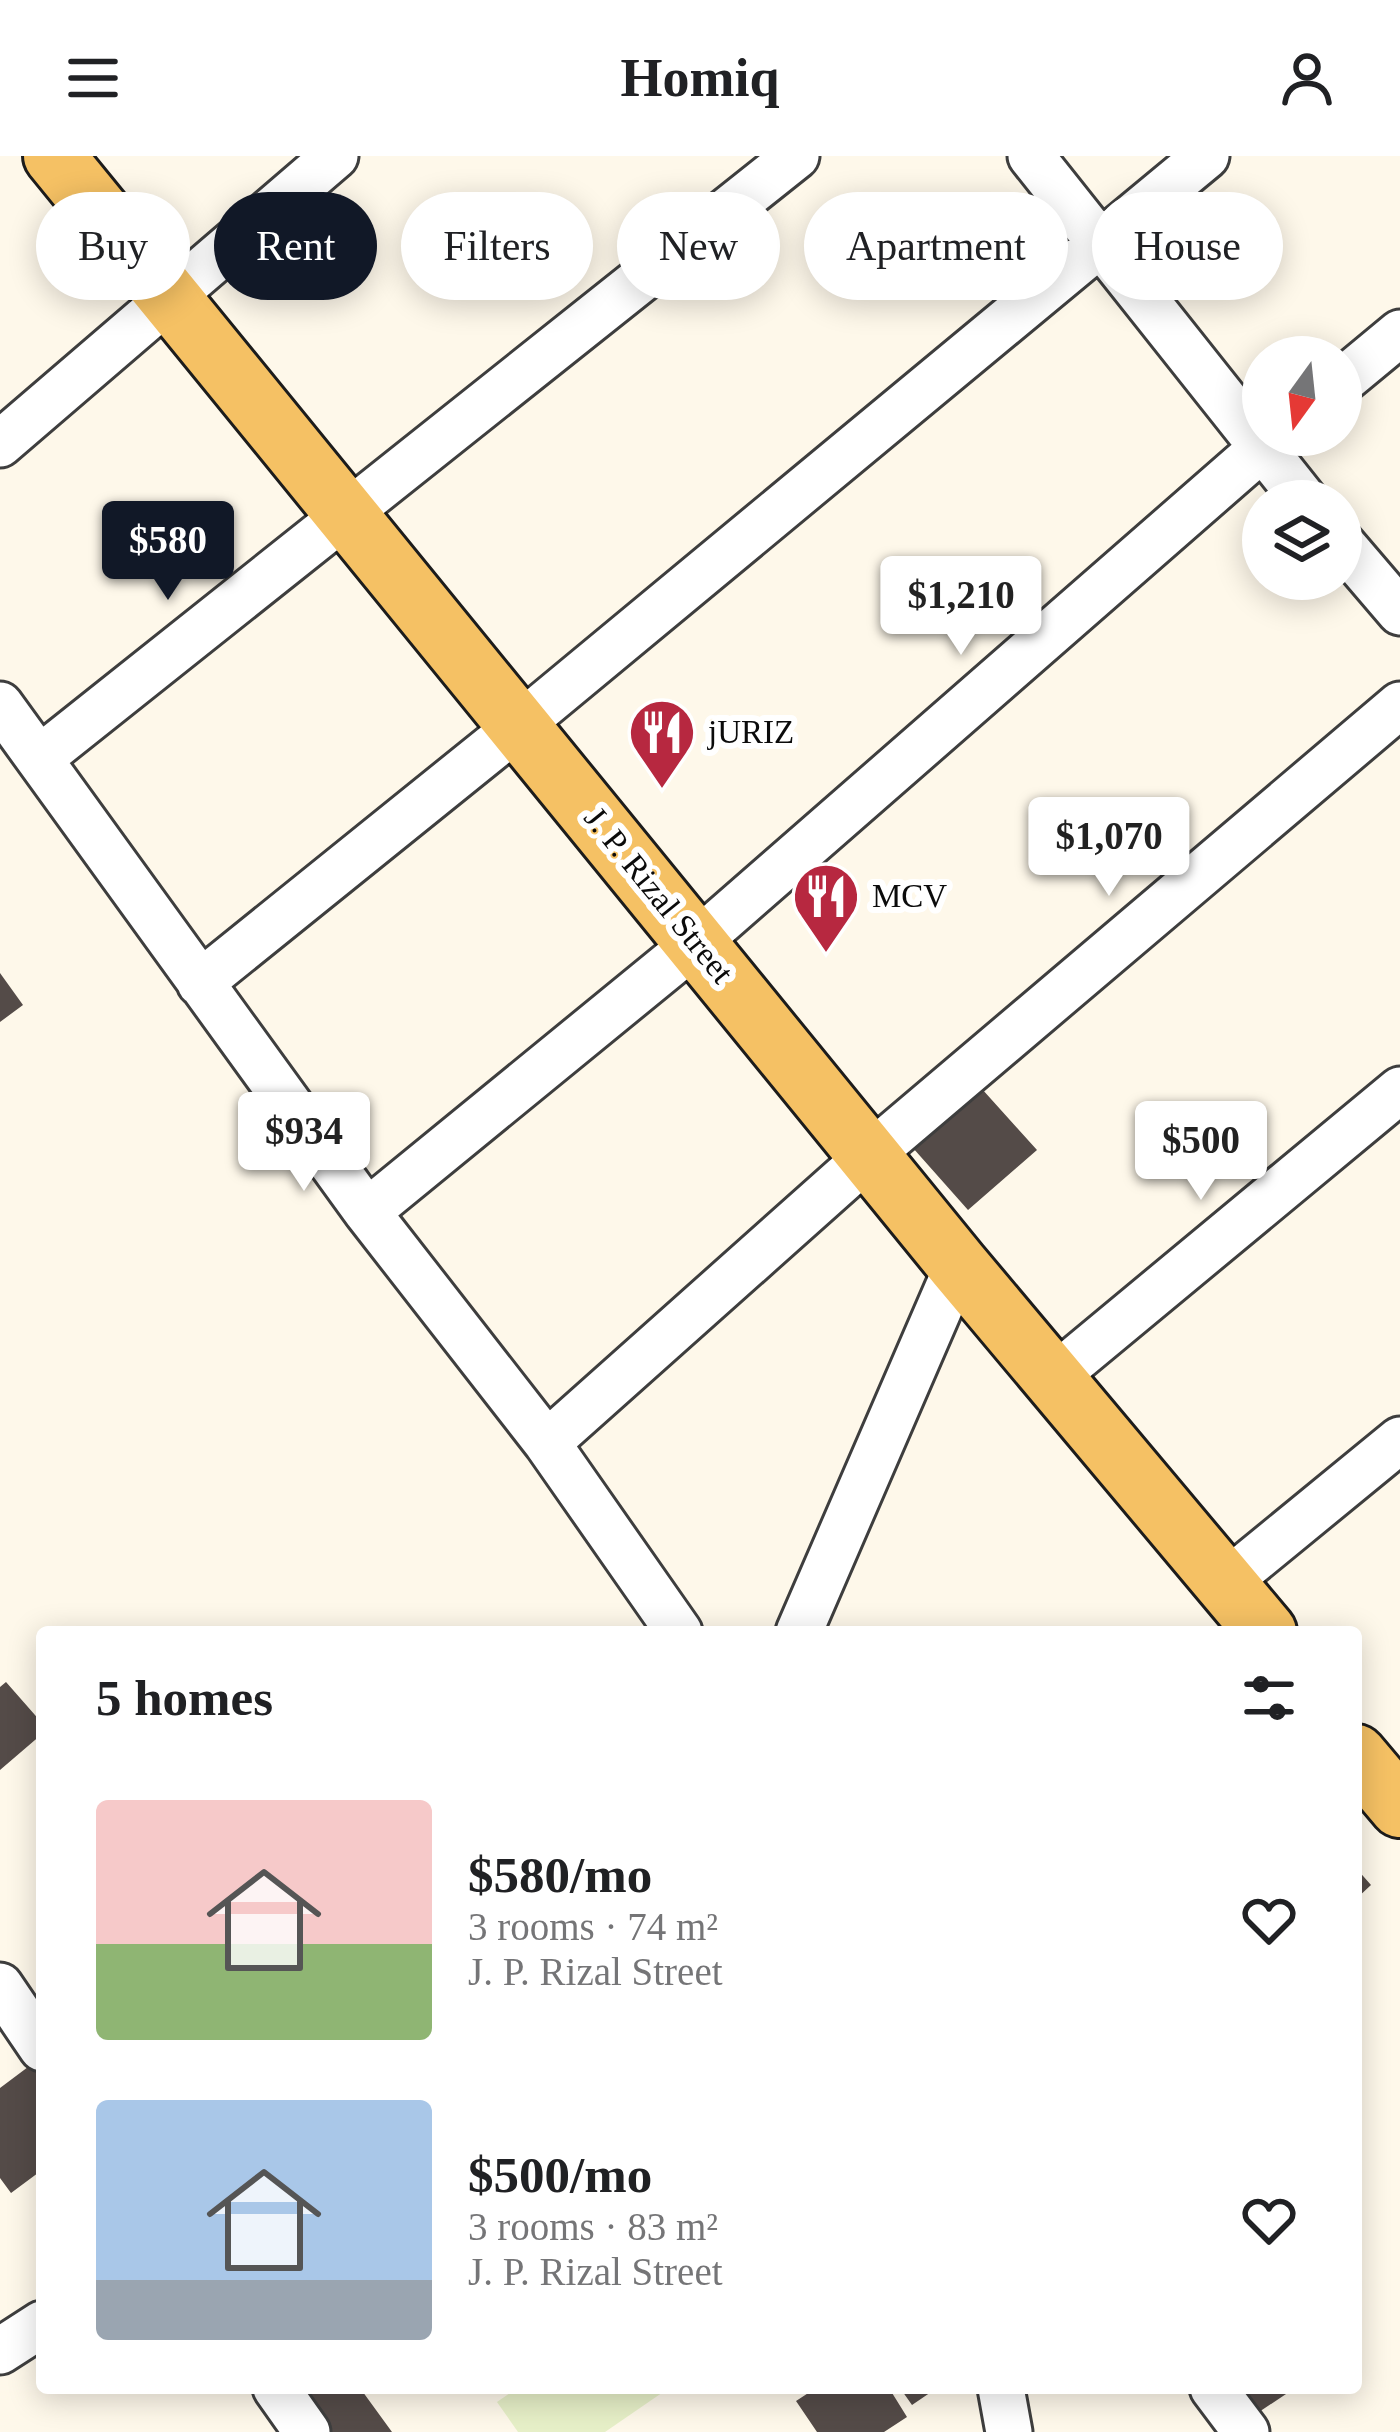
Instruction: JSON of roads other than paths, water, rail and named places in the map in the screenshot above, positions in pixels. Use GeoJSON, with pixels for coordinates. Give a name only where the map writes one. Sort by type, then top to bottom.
{"type":"FeatureCollection","features":[{"type":"Feature","properties":{"kind":"main road","name":"J. P. Rizal Street"},"geometry":{"type":"LineString","coordinates":[[54,156],[84,192]]}},
{"type":"Feature","properties":{"kind":"main road","name":"J. P. Rizal Street"},"geometry":{"type":"LineString","coordinates":[[174,300],[958,1265],[1262,1626]]}},
{"type":"Feature","properties":{"kind":"main road"},"geometry":{"type":"LineString","coordinates":[[1362,1764],[1400,1807]]}},
{"type":"Feature","properties":{"kind":"street"},"geometry":{"type":"LineString","coordinates":[[190,286],[335,156]]}},
{"type":"Feature","properties":{"kind":"street"},"geometry":{"type":"LineString","coordinates":[[40,758],[796,156]]}},
{"type":"Feature","properties":{"kind":"street"},"geometry":{"type":"LineString","coordinates":[[1030,156],[1092,233]]}},
{"type":"Feature","properties":{"kind":"street"},"geometry":{"type":"LineString","coordinates":[[1162,192],[1206,156]]}},
{"type":"Feature","properties":{"kind":"street"},"geometry":{"type":"LineString","coordinates":[[200,982],[521,724],[1092,250]]}},
{"type":"Feature","properties":{"kind":"street"},"geometry":{"type":"LineString","coordinates":[[0,444],[174,300]]}},
{"type":"Feature","properties":{"kind":"street"},"geometry":{"type":"LineString","coordinates":[[1148,300],[1242,410]]}},
{"type":"Feature","properties":{"kind":"street"},"geometry":{"type":"LineString","coordinates":[[1362,365],[1400,333]]}},
{"type":"Feature","properties":{"kind":"street"},"geometry":{"type":"LineString","coordinates":[[367,1212],[697,942],[1253,456]]}},
{"type":"Feature","properties":{"kind":"street"},"geometry":{"type":"LineString","coordinates":[[1362,568],[1400,612]]}},
{"type":"Feature","properties":{"kind":"street"},"geometry":{"type":"LineString","coordinates":[[0,705],[367,1212],[547,1443],[675,1626]]}},
{"type":"Feature","properties":{"kind":"street"},"geometry":{"type":"LineString","coordinates":[[547,1443],[871,1154],[1400,705]]}},
{"type":"Feature","properties":{"kind":"street"},"geometry":{"type":"LineString","coordinates":[[1053,1378],[1400,1090]]}},
{"type":"Feature","properties":{"kind":"street"},"geometry":{"type":"LineString","coordinates":[[803,1626],[958,1265]]}},
{"type":"Feature","properties":{"kind":"street"},"geometry":{"type":"LineString","coordinates":[[1228,1581],[1400,1440]]}},
{"type":"Feature","properties":{"kind":"street"},"geometry":{"type":"LineString","coordinates":[[0,1986],[36,2039]]}},
{"type":"Feature","properties":{"kind":"street"},"geometry":{"type":"LineString","coordinates":[[0,2351],[36,2328]]}},
{"type":"Feature","properties":{"kind":"street"},"geometry":{"type":"LineString","coordinates":[[281,2394],[307,2432]]}},
{"type":"Feature","properties":{"kind":"street"},"geometry":{"type":"LineString","coordinates":[[1002,2394],[1009,2432]]}},
{"type":"Feature","properties":{"kind":"street"},"geometry":{"type":"LineString","coordinates":[[1218,2394],[1246,2432]]}},
{"type":"Feature","properties":{"kind":"place","name":"jURIZ"},"geometry":{"type":"Point","coordinates":[662,791]}},
{"type":"Feature","properties":{"kind":"place","name":"MCV"},"geometry":{"type":"Point","coordinates":[826,955]}}]}
